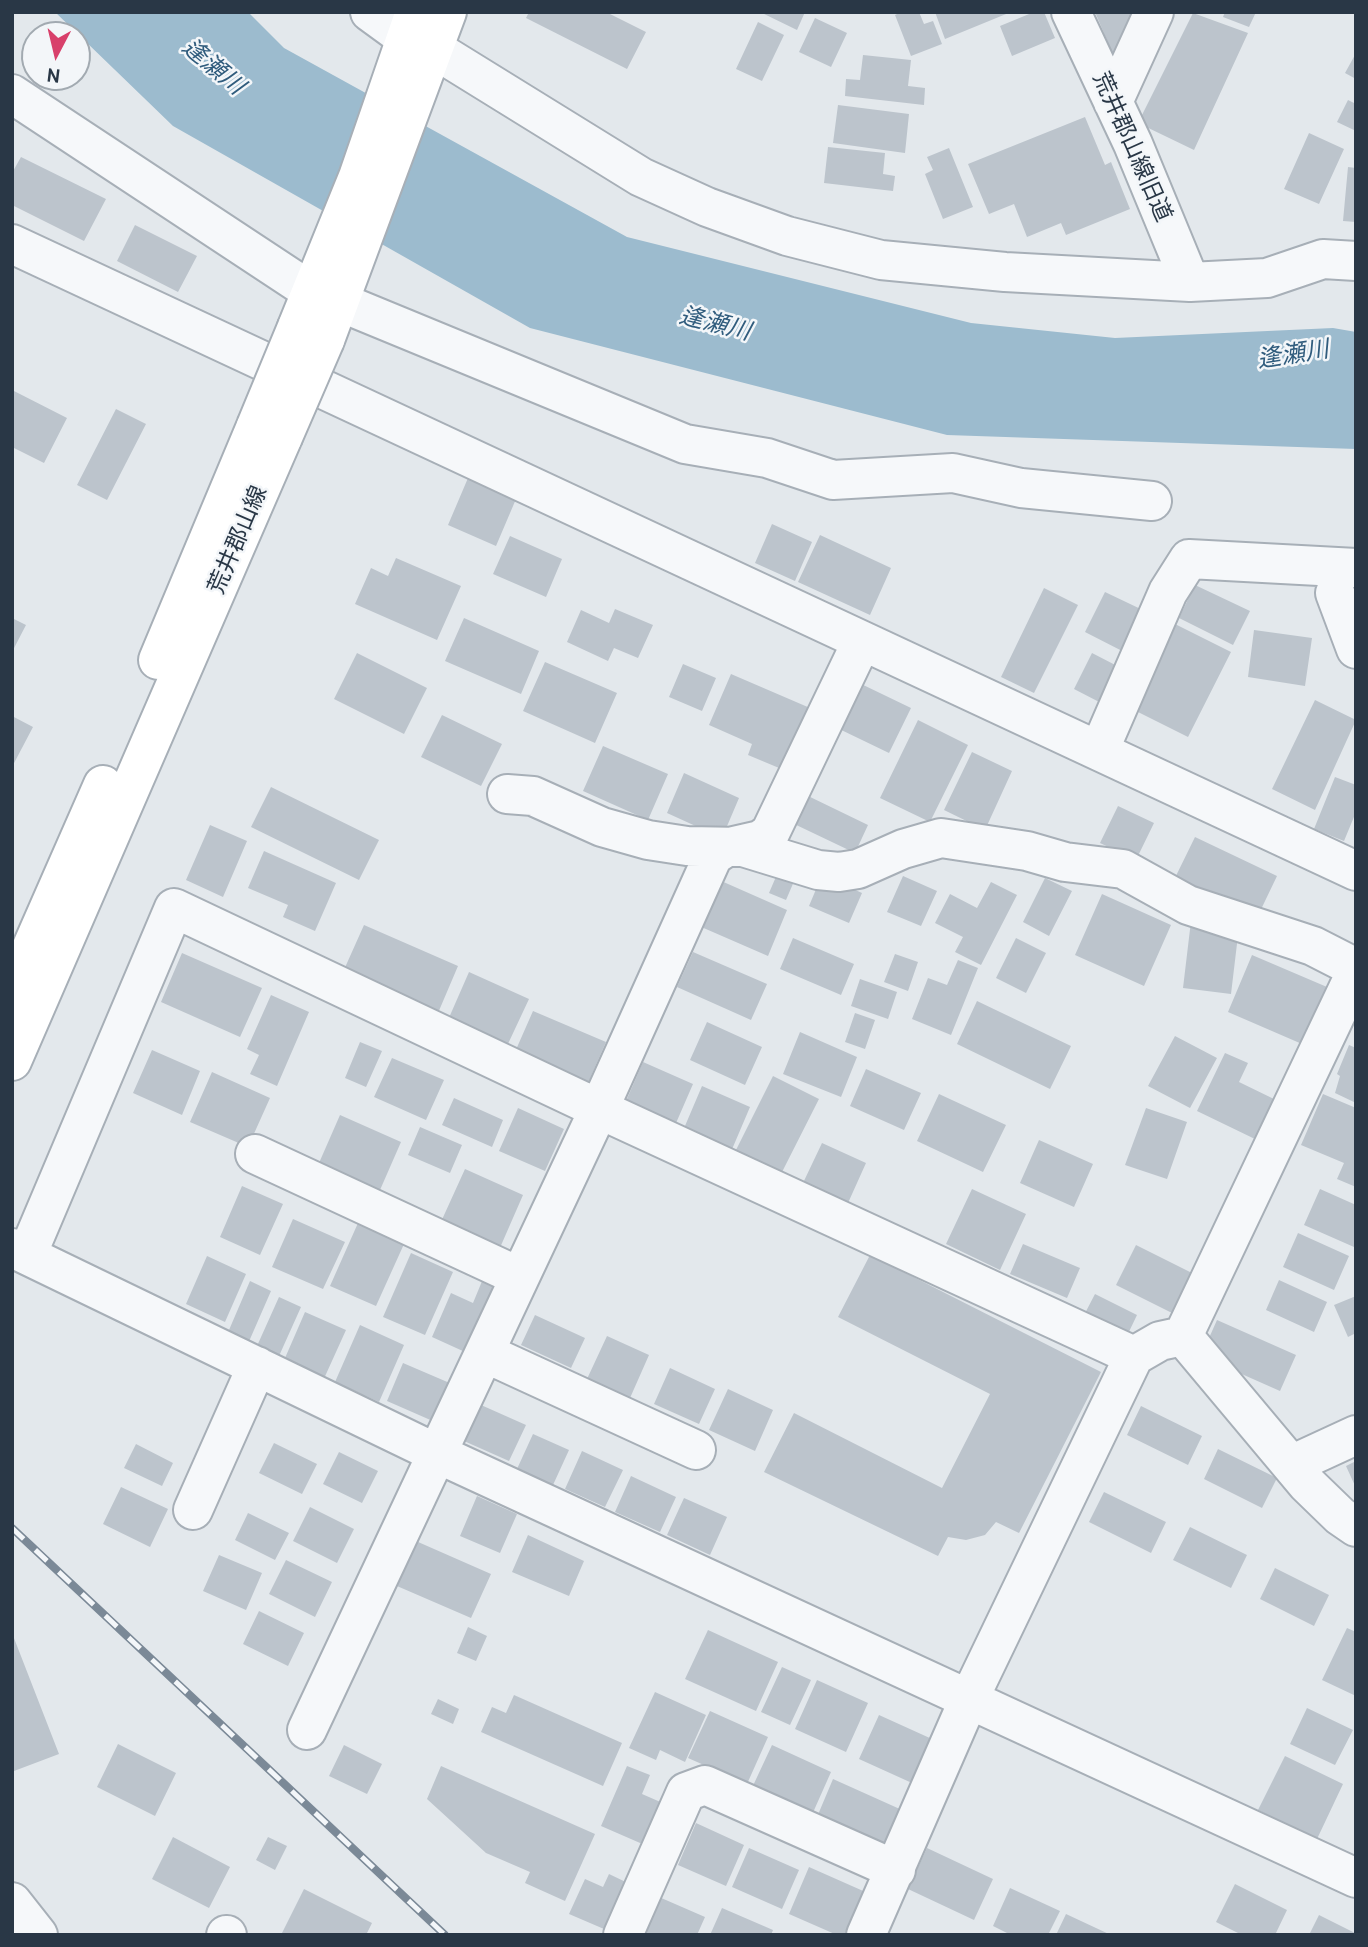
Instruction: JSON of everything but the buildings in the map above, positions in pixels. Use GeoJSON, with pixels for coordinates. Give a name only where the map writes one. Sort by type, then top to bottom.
{"type":"FeatureCollection","features":[{"type":"Feature","properties":{"kind":"main road","name":"荒井郡山線"},"geometry":{"type":"LineString","coordinates":[[12,1061],[330,288],[416,47],[447,12]]}},
{"type":"Feature","properties":{"kind":"main road","name":"荒井郡山線"},"geometry":{"type":"LineString","coordinates":[[12,992],[270,431]]}},
{"type":"Feature","properties":{"kind":"street"},"geometry":{"type":"LineString","coordinates":[[370,12],[416,47],[641,177],[707,207],[787,236],[881,260],[1005,272],[1190,282],[1267,278],[1323,259],[1356,261]]}},
{"type":"Feature","properties":{"kind":"street","name":"荒井郡山線旧道"},"geometry":{"type":"LineString","coordinates":[[1072,12],[1190,282]]}},
{"type":"Feature","properties":{"kind":"street"},"geometry":{"type":"LineString","coordinates":[[1113,102],[1154,12]]}},
{"type":"Feature","properties":{"kind":"street"},"geometry":{"type":"LineString","coordinates":[[12,94],[330,288],[685,444],[767,458],[833,480],[953,473],[1021,488],[1152,501]]}},
{"type":"Feature","properties":{"kind":"street"},"geometry":{"type":"LineString","coordinates":[[12,244],[1356,871]]}},
{"type":"Feature","properties":{"kind":"street"},"geometry":{"type":"LineString","coordinates":[[1099,751],[1168,592],[1189,559],[1345,580],[1356,649]]}},
{"type":"Feature","properties":{"kind":"street"},"geometry":{"type":"LineString","coordinates":[[307,1731],[599,1109],[713,856],[725,848],[760,839],[770,833],[862,640]]}},
{"type":"Feature","properties":{"kind":"street"},"geometry":{"type":"LineString","coordinates":[[507,794],[533,796],[602,827],[648,840],[687,846],[743,848],[781,861],[839,872],[942,838],[1027,850],[1065,862],[1123,869],[1188,905],[1313,946],[1356,970],[1183,1336]]}},
{"type":"Feature","properties":{"kind":"street"},"geometry":{"type":"LineString","coordinates":[[1134,1356],[599,1109],[174,908],[20,1251],[438,1454],[1356,1878]]}},
{"type":"Feature","properties":{"kind":"street"},"geometry":{"type":"LineString","coordinates":[[255,1154],[520,1277]]}},
{"type":"Feature","properties":{"kind":"street"},"geometry":{"type":"LineString","coordinates":[[866,1935],[969,1699],[1134,1356],[1160,1341],[1183,1336]]}},
{"type":"Feature","properties":{"kind":"street"},"geometry":{"type":"LineString","coordinates":[[1183,1336],[1291,1465],[1340,1517],[1356,1527]]}},
{"type":"Feature","properties":{"kind":"street"},"geometry":{"type":"LineString","coordinates":[[485,1353],[696,1450]]}},
{"type":"Feature","properties":{"kind":"street"},"geometry":{"type":"LineString","coordinates":[[193,1510],[257,1366]]}},
{"type":"Feature","properties":{"kind":"street"},"geometry":{"type":"LineString","coordinates":[[1291,1465],[1356,1435]]}},
{"type":"Feature","properties":{"kind":"street"},"geometry":{"type":"LineString","coordinates":[[623,1935],[686,1792],[705,1785],[896,1870]]}},
{"type":"Feature","properties":{"kind":"street"},"geometry":{"type":"LineString","coordinates":[[12,1902],[38,1935]]}},
{"type":"Feature","properties":{"kind":"water","name":"逢瀬川"},"geometry":{"type":"Polygon","coordinates":[[[55,12],[248,12],[284,48],[627,237],[971,323],[1115,338],[1333,328],[1356,332],[1356,449],[947,435],[530,328],[173,126],[91,47],[91,21],[64,21],[55,12]]]}},
{"type":"Feature","properties":{"kind":"railway"},"geometry":{"type":"LineString","coordinates":[[12,1528],[445,1935]]}}]}
